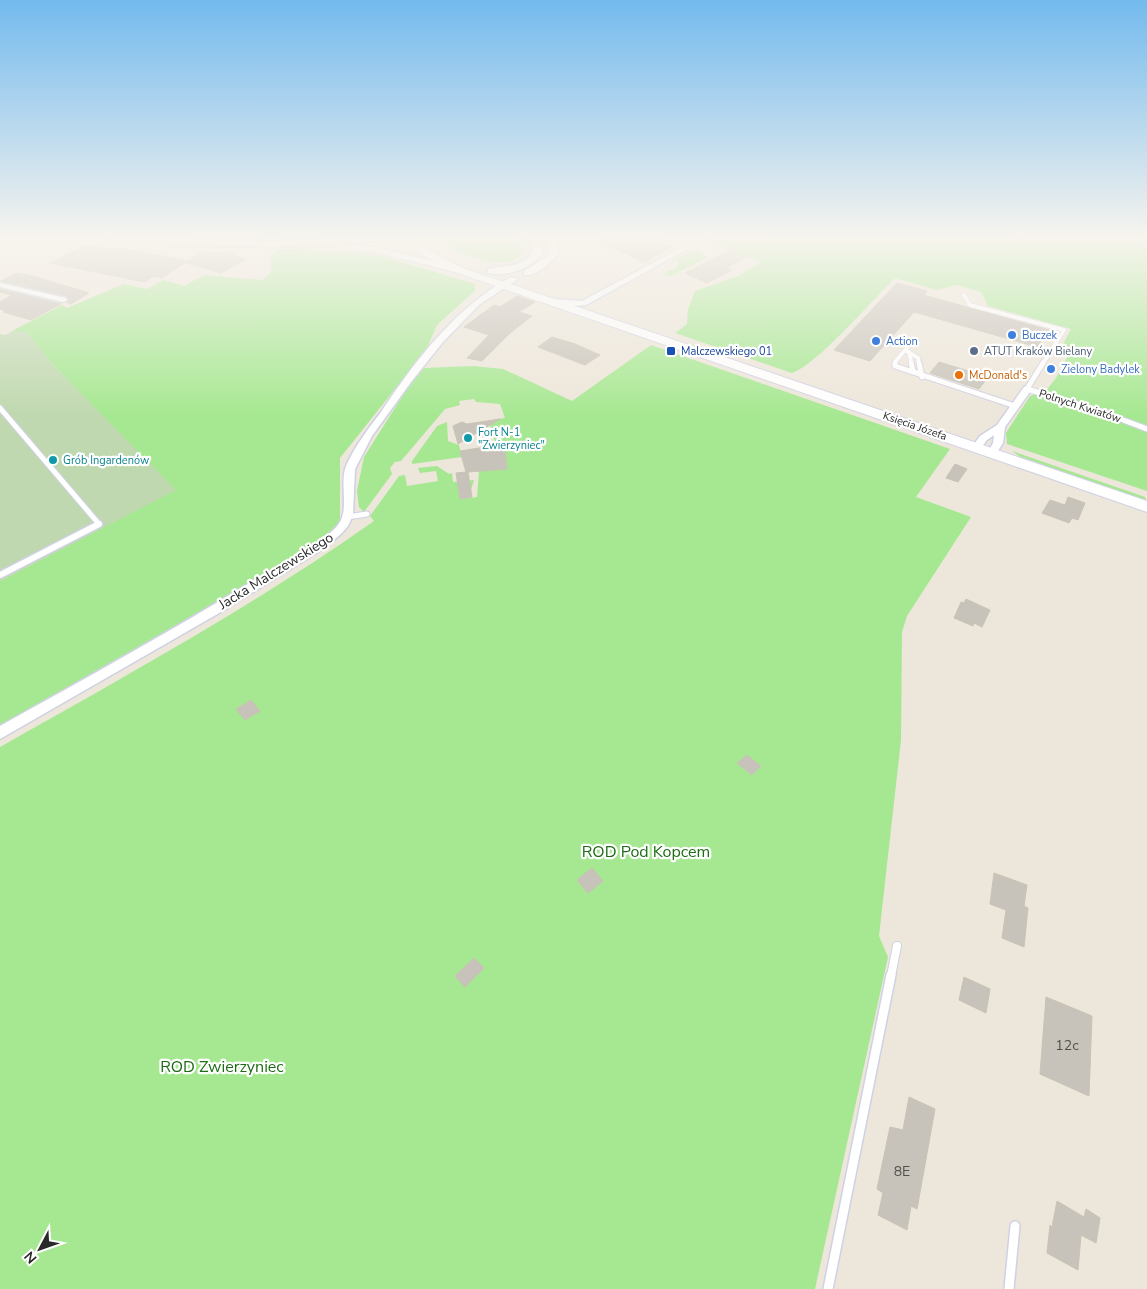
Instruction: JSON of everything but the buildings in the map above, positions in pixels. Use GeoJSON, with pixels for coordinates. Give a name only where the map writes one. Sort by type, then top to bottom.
{"type":"FeatureCollection","features":[{"type":"Feature","properties":{"kind":"main road","name":"Księcia Józefa"},"geometry":{"type":"LineString","coordinates":[[537,296],[584,308]]}},
{"type":"Feature","properties":{"kind":"main road","name":"Księcia Józefa"},"geometry":{"type":"LineString","coordinates":[[555,296],[682,347],[993,452],[1147,507]]}},
{"type":"Feature","properties":{"kind":"street"},"geometry":{"type":"LineString","coordinates":[[48,296],[63,300]]}},
{"type":"Feature","properties":{"kind":"street"},"geometry":{"type":"LineString","coordinates":[[347,517],[349,473],[359,450],[391,403],[444,337],[486,296]]}},
{"type":"Feature","properties":{"kind":"street"},"geometry":{"type":"LineString","coordinates":[[584,308],[604,296]]}},
{"type":"Feature","properties":{"kind":"street","name":"Polnych Kwiatów"},"geometry":{"type":"LineString","coordinates":[[977,447],[983,438],[1000,427],[1027,390]]}},
{"type":"Feature","properties":{"kind":"street","name":"Polnych Kwiatów"},"geometry":{"type":"LineString","coordinates":[[993,452],[998,443],[1000,427]]}},
{"type":"Feature","properties":{"kind":"street","name":"Jacka Malczewskiego"},"geometry":{"type":"LineString","coordinates":[[0,734],[280,570],[337,532],[343,526],[347,517]]}},
{"type":"Feature","properties":{"kind":"lane"},"geometry":{"type":"LineString","coordinates":[[965,296],[970,305],[1064,330],[1027,390]]}},
{"type":"Feature","properties":{"kind":"lane"},"geometry":{"type":"LineString","coordinates":[[911,343],[907,351],[895,362],[895,366],[1016,406]]}},
{"type":"Feature","properties":{"kind":"lane"},"geometry":{"type":"LineString","coordinates":[[907,351],[913,371],[922,376]]}},
{"type":"Feature","properties":{"kind":"lane","name":"Polnych Kwiatów"},"geometry":{"type":"LineString","coordinates":[[1027,390],[1102,412],[1147,429]]}},
{"type":"Feature","properties":{"kind":"lane"},"geometry":{"type":"LineString","coordinates":[[0,408],[99,524],[0,575]]}},
{"type":"Feature","properties":{"kind":"lane"},"geometry":{"type":"LineString","coordinates":[[347,517],[367,514]]}},
{"type":"Feature","properties":{"kind":"lane"},"geometry":{"type":"LineString","coordinates":[[828,1289],[896,946]]}},
{"type":"Feature","properties":{"kind":"lane"},"geometry":{"type":"LineString","coordinates":[[1010,1289],[1015,1226]]}},
{"type":"Feature","properties":{"kind":"green space"},"geometry":{"type":"Polygon","coordinates":[[[95,296],[469,296],[437,325],[426,350],[340,458],[340,522],[323,538],[199,614],[0,727],[0,581],[175,490],[51,363],[27,333],[12,331],[62,305],[67,308],[95,296]]]}},
{"type":"Feature","properties":{"kind":"green space"},"geometry":{"type":"Polygon","coordinates":[[[693,296],[878,296],[816,358],[792,373],[675,333],[687,324],[688,309],[693,296]]]}},
{"type":"Feature","properties":{"kind":"green space"},"geometry":{"type":"Polygon","coordinates":[[[983,296],[1147,296],[1147,427],[1045,392],[1056,378],[1069,354],[1060,350],[1071,329],[988,306],[983,296]]]}},
{"type":"Feature","properties":{"kind":"green space"},"geometry":{"type":"Polygon","coordinates":[[[12,331],[27,332],[51,363],[176,490],[0,581],[0,334],[6,335],[12,331]]]}},
{"type":"Feature","properties":{"kind":"green space"},"geometry":{"type":"Polygon","coordinates":[[[651,345],[950,449],[916,497],[971,517],[907,616],[902,632],[901,740],[879,936],[888,957],[815,1289],[0,1289],[0,747],[190,638],[329,552],[374,521],[370,516],[399,476],[405,475],[407,486],[438,481],[436,471],[420,473],[418,468],[437,466],[449,474],[452,473],[453,482],[474,480],[471,490],[459,491],[460,499],[477,497],[479,471],[481,468],[507,469],[504,444],[496,445],[490,425],[498,419],[505,418],[500,404],[476,402],[474,399],[459,401],[460,405],[445,409],[401,461],[395,462],[390,468],[392,474],[364,512],[359,507],[357,491],[364,457],[410,384],[424,368],[473,366],[503,369],[572,401],[651,345]]]}},
{"type":"Feature","properties":{"kind":"green space"},"geometry":{"type":"Polygon","coordinates":[[[1035,394],[1147,432],[1147,491],[1007,444],[1006,433],[1030,396],[1035,394]]]}},
{"type":"Feature","properties":{"kind":"green space"},"geometry":{"type":"Polygon","coordinates":[[[447,422],[448,441],[459,445],[462,457],[412,464],[412,461],[437,426],[447,422]]]}},
{"type":"Feature","properties":{"kind":"green space"},"geometry":{"type":"Polygon","coordinates":[[[1012,451],[1145,497],[1147,502],[1019,456],[1012,451]]]}},
{"type":"Feature","properties":{"kind":"place","name":"Buczek"},"geometry":{"type":"Point","coordinates":[1012,335]}},
{"type":"Feature","properties":{"kind":"place","name":"Action"},"geometry":{"type":"Point","coordinates":[876,341]}},
{"type":"Feature","properties":{"kind":"place","name":"Malczewskiego 01"},"geometry":{"type":"Point","coordinates":[671,351]}},
{"type":"Feature","properties":{"kind":"place","name":"ATUT Kraków Bielany"},"geometry":{"type":"Point","coordinates":[974,351]}},
{"type":"Feature","properties":{"kind":"place","name":"Zielony Badylek"},"geometry":{"type":"Point","coordinates":[1051,369]}},
{"type":"Feature","properties":{"kind":"place","name":"McDonald's"},"geometry":{"type":"Point","coordinates":[959,375]}},
{"type":"Feature","properties":{"kind":"place","name":"Fort N-1 \"Zwierzyniec\""},"geometry":{"type":"Point","coordinates":[468,438]}},
{"type":"Feature","properties":{"kind":"place","name":"Grób Ingardenów"},"geometry":{"type":"Point","coordinates":[53,460]}},
{"type":"Feature","properties":{"kind":"park label","name":"ROD Pod Kopcem"},"geometry":{"type":"Point","coordinates":[646,852]}},
{"type":"Feature","properties":{"kind":"park label","name":"ROD Zwierzyniec"},"geometry":{"type":"Point","coordinates":[222,1067]}}]}
